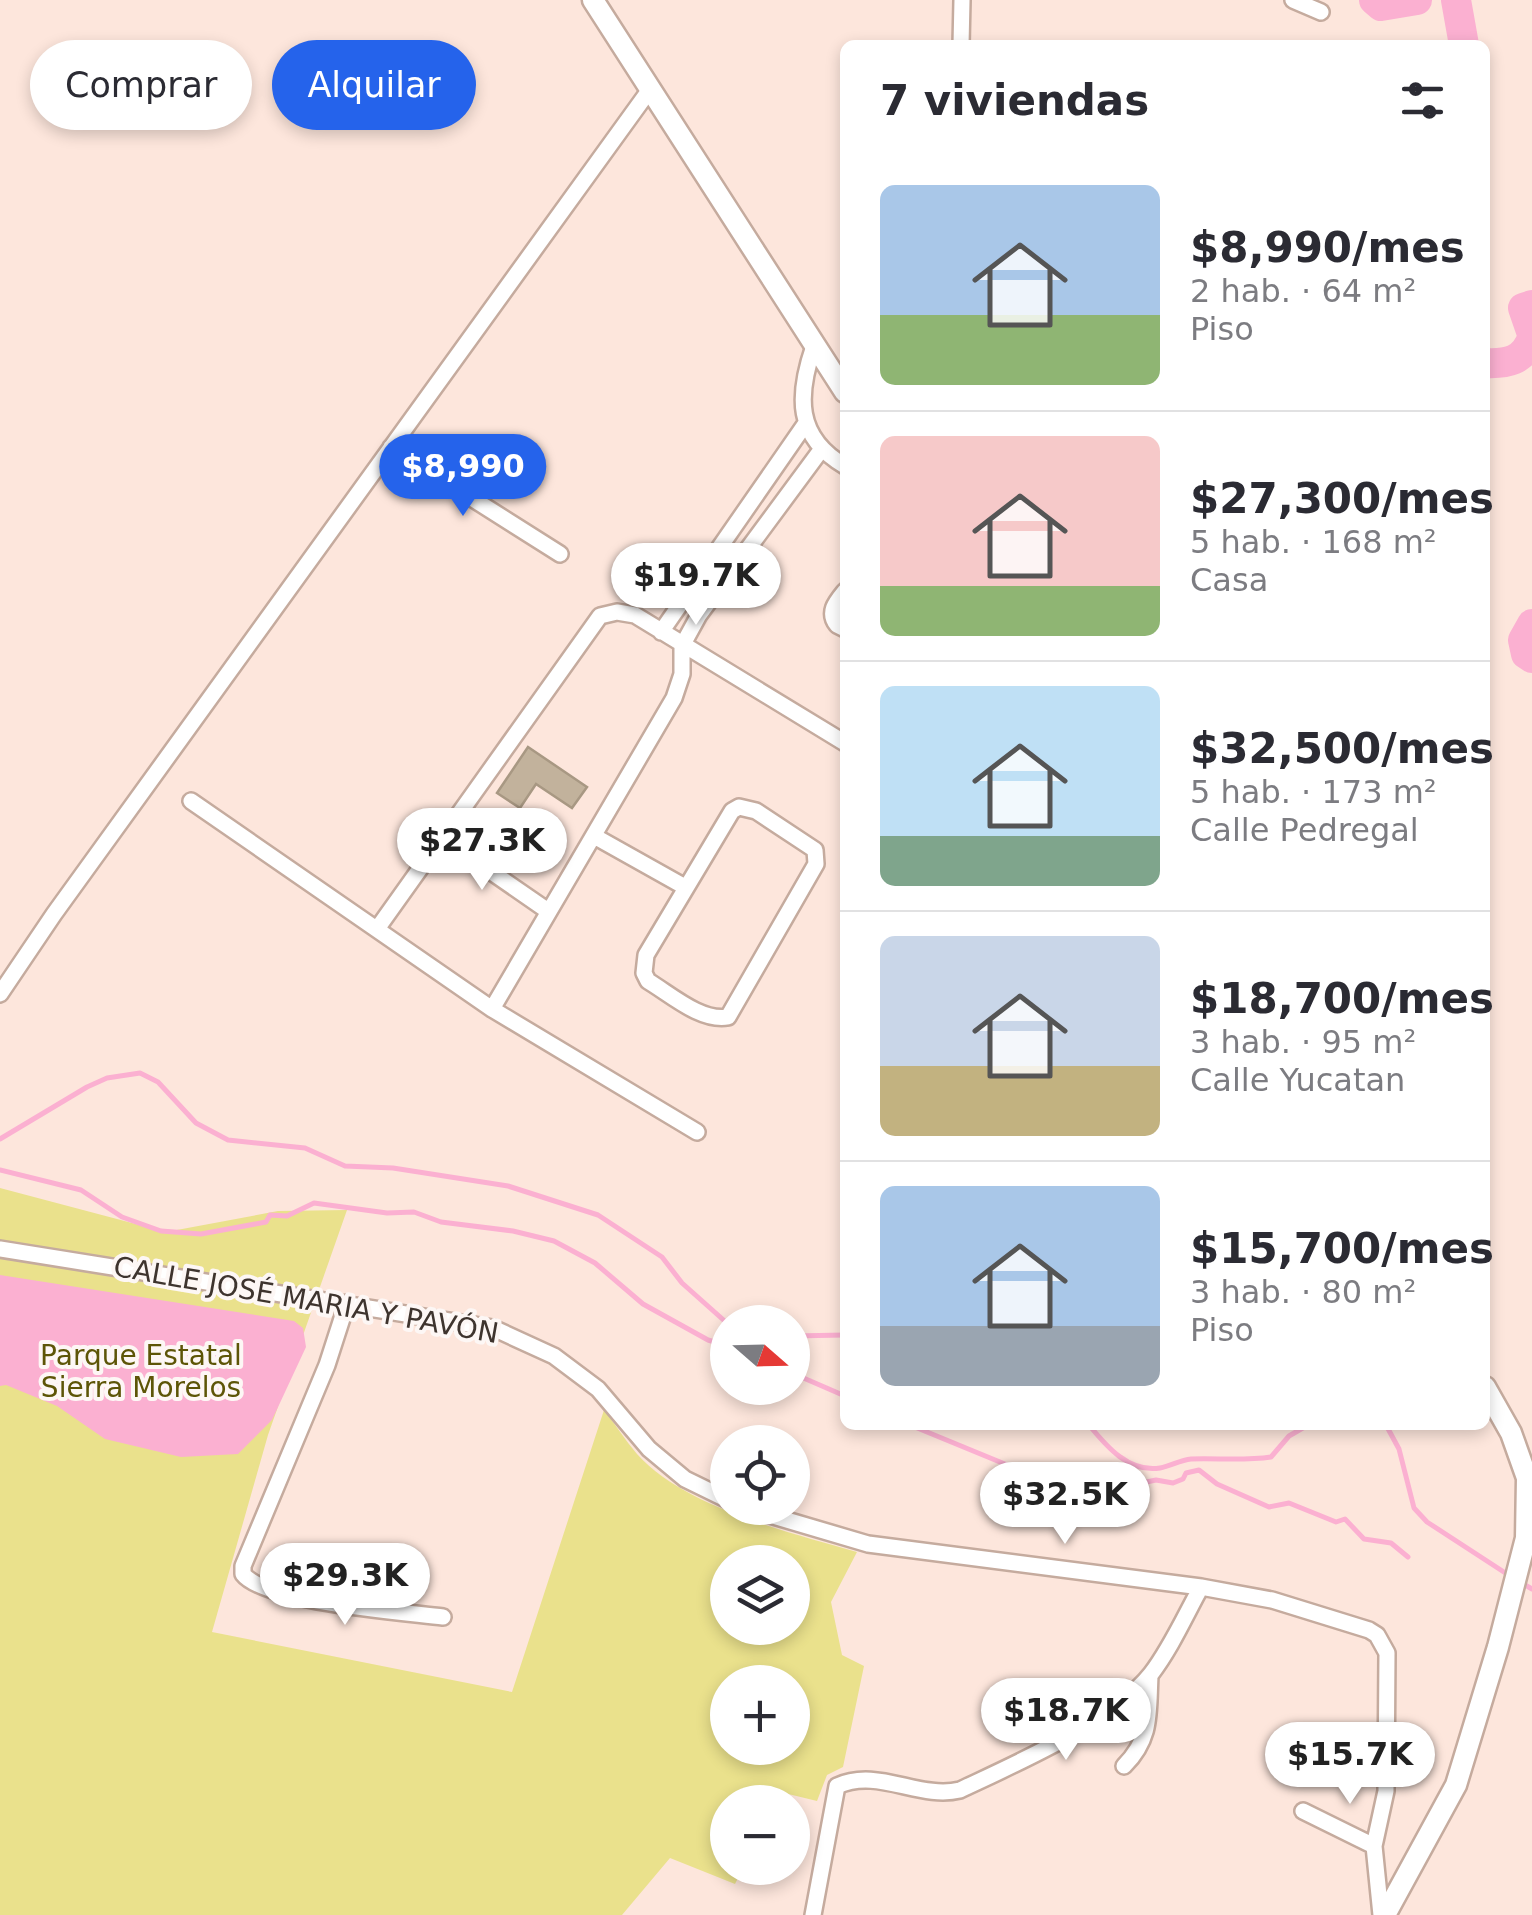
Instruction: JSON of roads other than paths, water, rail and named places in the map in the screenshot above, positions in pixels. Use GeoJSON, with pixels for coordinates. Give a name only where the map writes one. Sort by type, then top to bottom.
{"type":"FeatureCollection","features":[{"type":"Feature","properties":{"kind":"main road"},"geometry":{"type":"LineString","coordinates":[[594,0],[840,385]]}},
{"type":"Feature","properties":{"kind":"main road"},"geometry":{"type":"LineString","coordinates":[[1383,1915],[1456,1785],[1526,1538],[1530,1508],[1527,1478],[1511,1433],[1490,1397]]}},
{"type":"Feature","properties":{"kind":"street"},"geometry":{"type":"LineString","coordinates":[[961,40],[962,0]]}},
{"type":"Feature","properties":{"kind":"street"},"geometry":{"type":"LineString","coordinates":[[1293,0],[1321,12]]}},
{"type":"Feature","properties":{"kind":"street"},"geometry":{"type":"LineString","coordinates":[[0,994],[651,88]]}},
{"type":"Feature","properties":{"kind":"street"},"geometry":{"type":"LineString","coordinates":[[814,346],[802,393],[806,423],[821,450],[840,463]]}},
{"type":"Feature","properties":{"kind":"street"},"geometry":{"type":"LineString","coordinates":[[662,632],[806,423]]}},
{"type":"Feature","properties":{"kind":"street"},"geometry":{"type":"LineString","coordinates":[[391,447],[560,554]]}},
{"type":"Feature","properties":{"kind":"street"},"geometry":{"type":"LineString","coordinates":[[492,1009],[674,698],[682,674],[682,646],[714,592],[821,450]]}},
{"type":"Feature","properties":{"kind":"street"},"geometry":{"type":"LineString","coordinates":[[840,596],[832,613],[840,626]]}},
{"type":"Feature","properties":{"kind":"street"},"geometry":{"type":"LineString","coordinates":[[378,929],[440,836],[600,616],[617,612],[635,615],[840,740]]}},
{"type":"Feature","properties":{"kind":"street"},"geometry":{"type":"LineString","coordinates":[[191,802],[492,1009],[697,1132]]}},
{"type":"Feature","properties":{"kind":"street"},"geometry":{"type":"LineString","coordinates":[[738,807],[756,811],[815,850],[813,871],[728,1017],[720,1019],[702,1013],[648,981],[644,973],[646,955],[685,887],[738,807]]}},
{"type":"Feature","properties":{"kind":"street"},"geometry":{"type":"LineString","coordinates":[[440,836],[548,912]]}},
{"type":"Feature","properties":{"kind":"street"},"geometry":{"type":"LineString","coordinates":[[594,836],[685,887]]}},
{"type":"Feature","properties":{"kind":"street","name":"CALLE JOSÉ MARIA Y PAVÓN"},"geometry":{"type":"LineString","coordinates":[[0,1249],[493,1328],[554,1356],[598,1388],[649,1450],[685,1479],[710,1491]]}},
{"type":"Feature","properties":{"kind":"street"},"geometry":{"type":"LineString","coordinates":[[347,1303],[243,1574],[258,1586],[300,1596],[443,1617]]}},
{"type":"Feature","properties":{"kind":"street"},"geometry":{"type":"LineString","coordinates":[[804,1525],[868,1544],[1201,1587],[1272,1600],[1369,1630],[1386,1646],[1386,1792],[1374,1846],[1383,1915]]}},
{"type":"Feature","properties":{"kind":"street"},"geometry":{"type":"LineString","coordinates":[[814,1915],[837,1786],[850,1781],[885,1781],[936,1794],[960,1790],[1074,1733],[1136,1691],[1150,1676],[1201,1587]]}},
{"type":"Feature","properties":{"kind":"street"},"geometry":{"type":"LineString","coordinates":[[1124,1766],[1139,1750],[1148,1727],[1150,1676]]}},
{"type":"Feature","properties":{"kind":"street"},"geometry":{"type":"LineString","coordinates":[[1304,1811],[1374,1846]]}},
{"type":"Feature","properties":{"kind":"waterway"},"geometry":{"type":"LineString","coordinates":[[1374,0],[1381,6],[1417,0]]}},
{"type":"Feature","properties":{"kind":"waterway"},"geometry":{"type":"LineString","coordinates":[[1456,0],[1463,40]]}},
{"type":"Feature","properties":{"kind":"waterway"},"geometry":{"type":"LineString","coordinates":[[1532,305],[1523,308],[1532,334]]}},
{"type":"Feature","properties":{"kind":"waterway"},"geometry":{"type":"LineString","coordinates":[[1490,363],[1514,360],[1532,338]]}},
{"type":"Feature","properties":{"kind":"waterway"},"geometry":{"type":"LineString","coordinates":[[1532,624],[1523,640],[1526,654],[1532,658]]}},
{"type":"Feature","properties":{"kind":"waterway"},"geometry":{"type":"LineString","coordinates":[[0,1139],[87,1087],[107,1078],[140,1073],[158,1082],[196,1123],[228,1140],[305,1148],[345,1166],[393,1168],[508,1186],[598,1215],[662,1257],[682,1283],[710,1308]]}},
{"type":"Feature","properties":{"kind":"waterway"},"geometry":{"type":"LineString","coordinates":[[0,1170],[81,1190],[122,1217],[161,1231],[201,1234],[266,1222],[270,1215],[287,1216],[314,1203],[387,1213],[414,1212],[441,1222],[513,1231],[554,1241],[595,1263],[643,1304],[710,1341]]}},
{"type":"Feature","properties":{"kind":"waterway"},"geometry":{"type":"LineString","coordinates":[[810,1336],[840,1335]]}},
{"type":"Feature","properties":{"kind":"waterway"},"geometry":{"type":"LineString","coordinates":[[810,1381],[840,1394]]}},
{"type":"Feature","properties":{"kind":"waterway"},"geometry":{"type":"LineString","coordinates":[[922,1430],[1017,1469],[1050,1472],[1118,1488],[1156,1480],[1173,1483],[1186,1473],[1199,1470],[1217,1484],[1269,1507],[1289,1503],[1336,1522],[1345,1519],[1364,1539],[1391,1543],[1408,1557]]}},
{"type":"Feature","properties":{"kind":"waterway"},"geometry":{"type":"LineString","coordinates":[[1093,1430],[1120,1457],[1149,1468],[1191,1459],[1271,1457],[1299,1430]]}},
{"type":"Feature","properties":{"kind":"waterway"},"geometry":{"type":"LineString","coordinates":[[1389,1430],[1399,1449],[1414,1508],[1427,1522],[1510,1576]]}},
{"type":"Feature","properties":{"kind":"waterway"},"geometry":{"type":"LineString","coordinates":[[1520,1582],[1532,1589]]}},
{"type":"Feature","properties":{"kind":"park label","name":"Parque Estatal Sierra Morelos"},"geometry":{"type":"Point","coordinates":[141,1371]}}]}
